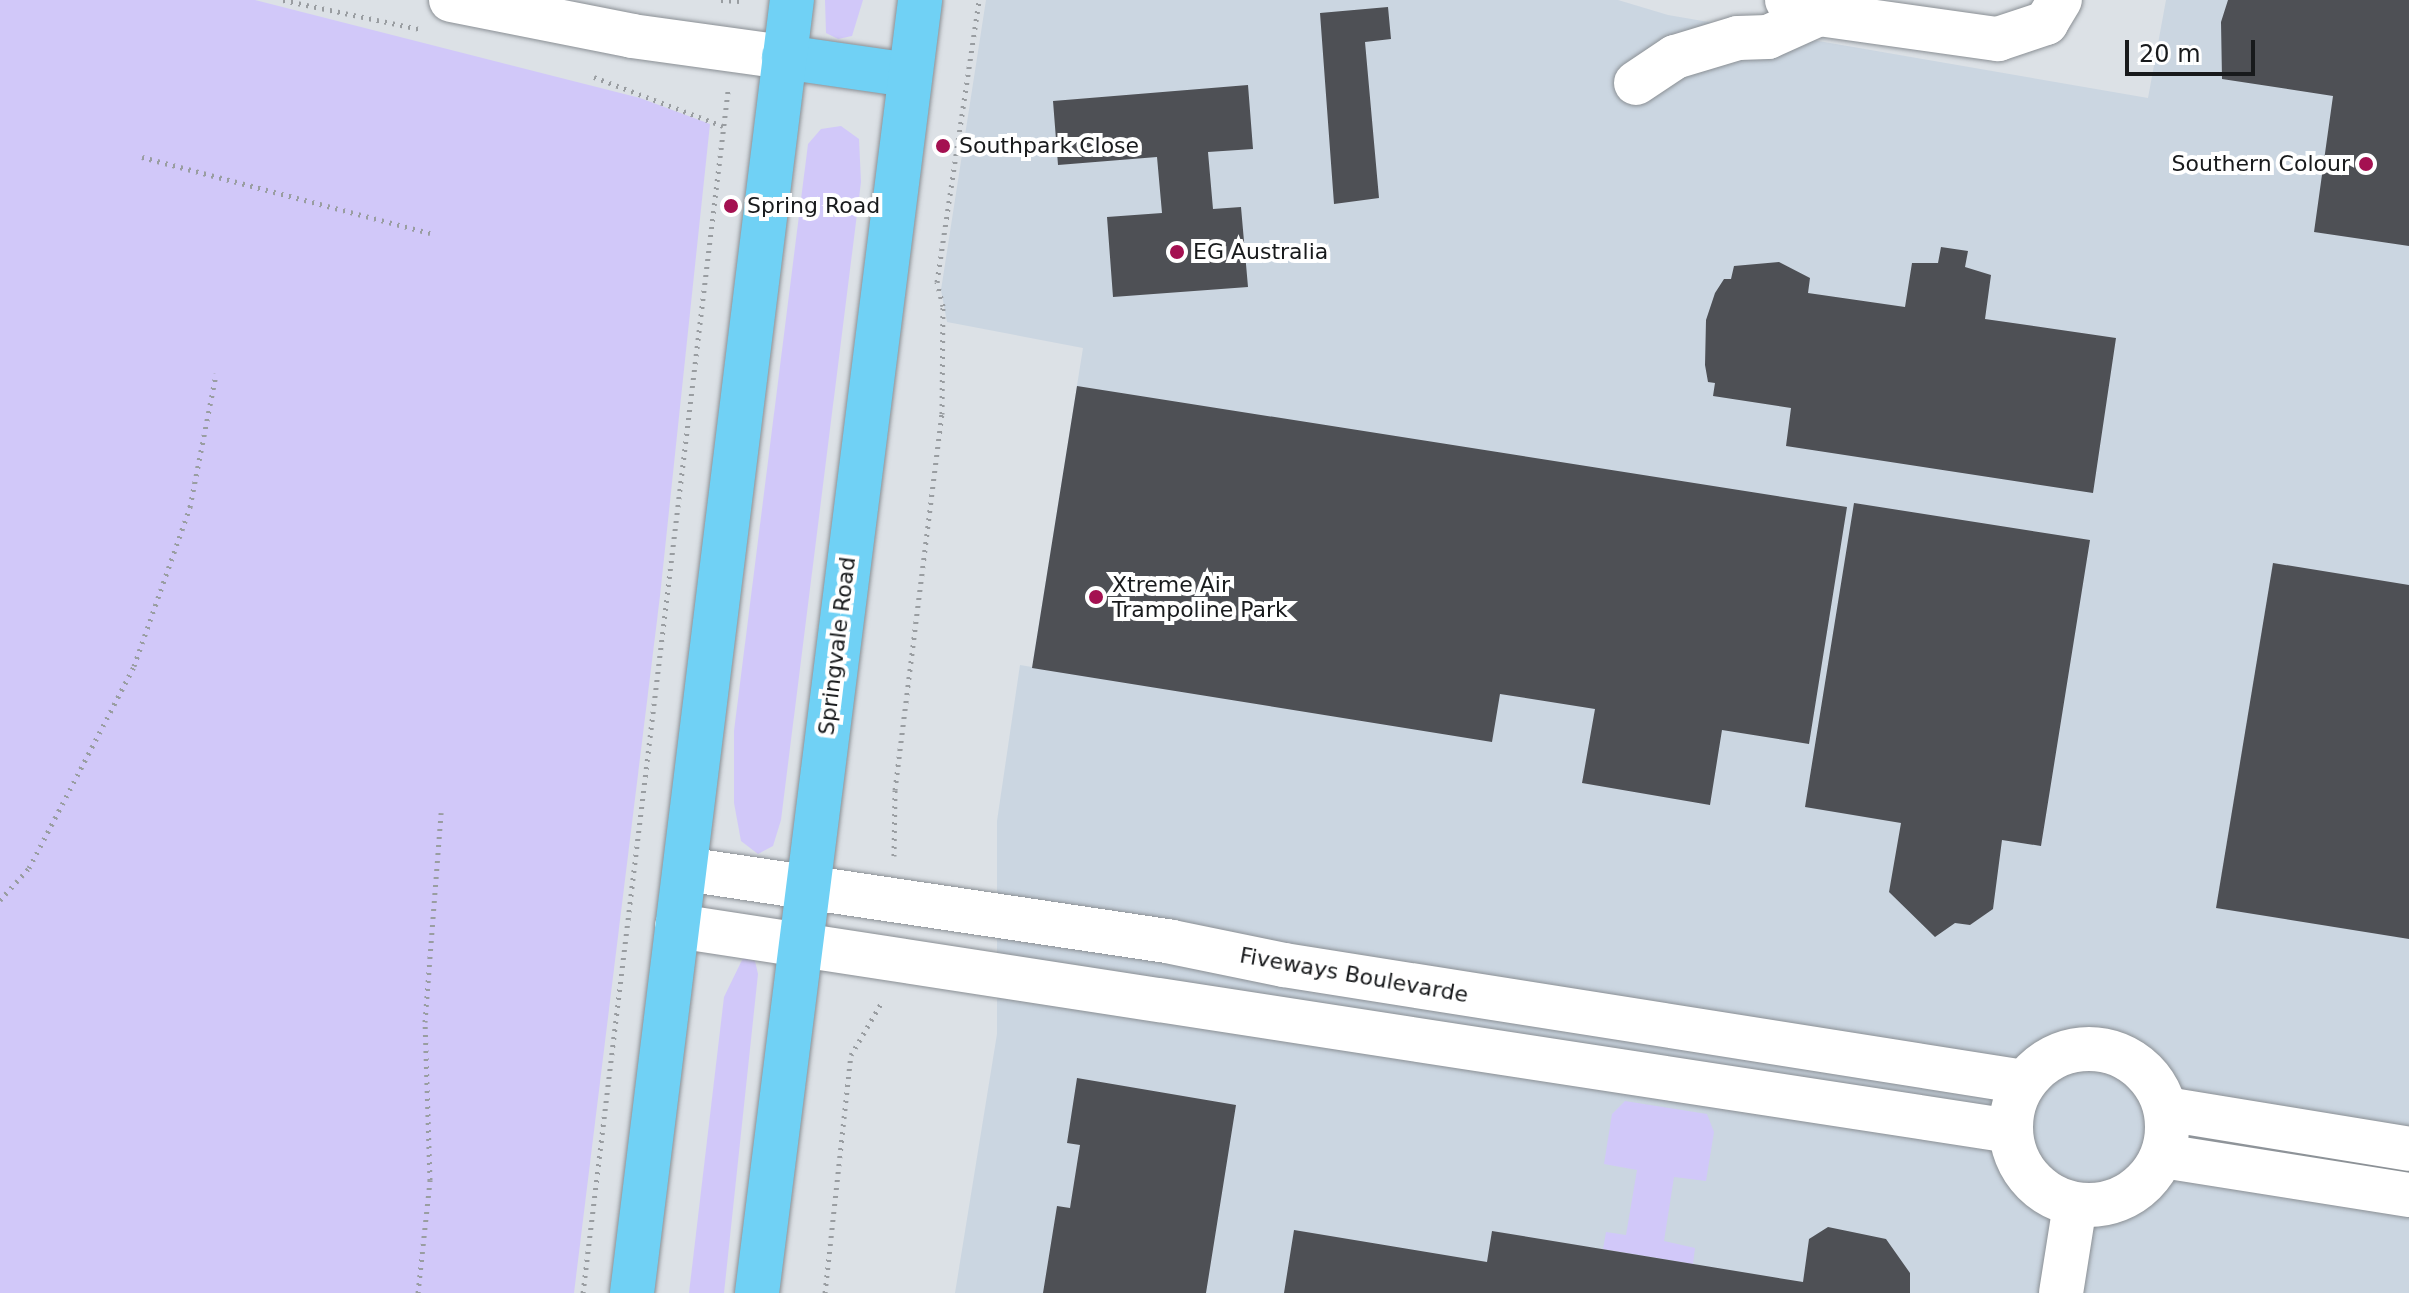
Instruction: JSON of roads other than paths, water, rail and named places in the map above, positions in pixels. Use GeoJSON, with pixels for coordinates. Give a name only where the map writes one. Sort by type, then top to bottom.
{"type":"FeatureCollection","features":[{"type":"Feature","properties":{"kind":"highway"},"geometry":{"type":"LineString","coordinates":[[632,1293],[792,0]]}},
{"type":"Feature","properties":{"kind":"highway","name":"Springvale Road"},"geometry":{"type":"LineString","coordinates":[[757,1293],[920,0]]}},
{"type":"Feature","properties":{"kind":"highway"},"geometry":{"type":"LineString","coordinates":[[784,57],[909,75]]}},
{"type":"Feature","properties":{"kind":"street"},"geometry":{"type":"LineString","coordinates":[[451,0],[632,36],[784,57]]}},
{"type":"Feature","properties":{"kind":"street"},"geometry":{"type":"LineString","coordinates":[[1636,83],[1687,52],[1738,38],[1768,37],[1803,7],[1998,39],[2046,23],[2060,0]]}},
{"type":"Feature","properties":{"kind":"street","name":"Fiveways Boulevarde"},"geometry":{"type":"LineString","coordinates":[[685,869],[890,897],[1387,982],[2024,1082]]}},
{"type":"Feature","properties":{"kind":"street"},"geometry":{"type":"LineString","coordinates":[[677,926],[2010,1131]]}},
{"type":"Feature","properties":{"kind":"street"},"geometry":{"type":"LineString","coordinates":[[2104,1050],[2144,1070],[2166,1109],[2163,1156],[2148,1179],[2127,1196],[2102,1205],[2075,1205],[2050,1196],[2030,1179],[2016,1157],[2010,1131],[2011,1114],[2024,1082],[2059,1054],[2104,1050]]}},
{"type":"Feature","properties":{"kind":"street"},"geometry":{"type":"LineString","coordinates":[[2166,1109],[2409,1149]]}},
{"type":"Feature","properties":{"kind":"street"},"geometry":{"type":"LineString","coordinates":[[2163,1156],[2409,1195]]}},
{"type":"Feature","properties":{"kind":"street"},"geometry":{"type":"LineString","coordinates":[[2061,1293],[2075,1205]]}},
{"type":"Feature","properties":{"kind":"place","name":"Southpark Close"},"geometry":{"type":"Point","coordinates":[943,146]}},
{"type":"Feature","properties":{"kind":"place","name":"Southern Colour"},"geometry":{"type":"Point","coordinates":[2366,164]}},
{"type":"Feature","properties":{"kind":"place","name":"Spring Road"},"geometry":{"type":"Point","coordinates":[731,206]}},
{"type":"Feature","properties":{"kind":"place","name":"EG Australia"},"geometry":{"type":"Point","coordinates":[1177,252]}},
{"type":"Feature","properties":{"kind":"place","name":"Xtreme Air Trampoline Park"},"geometry":{"type":"Point","coordinates":[1096,597]}}]}
